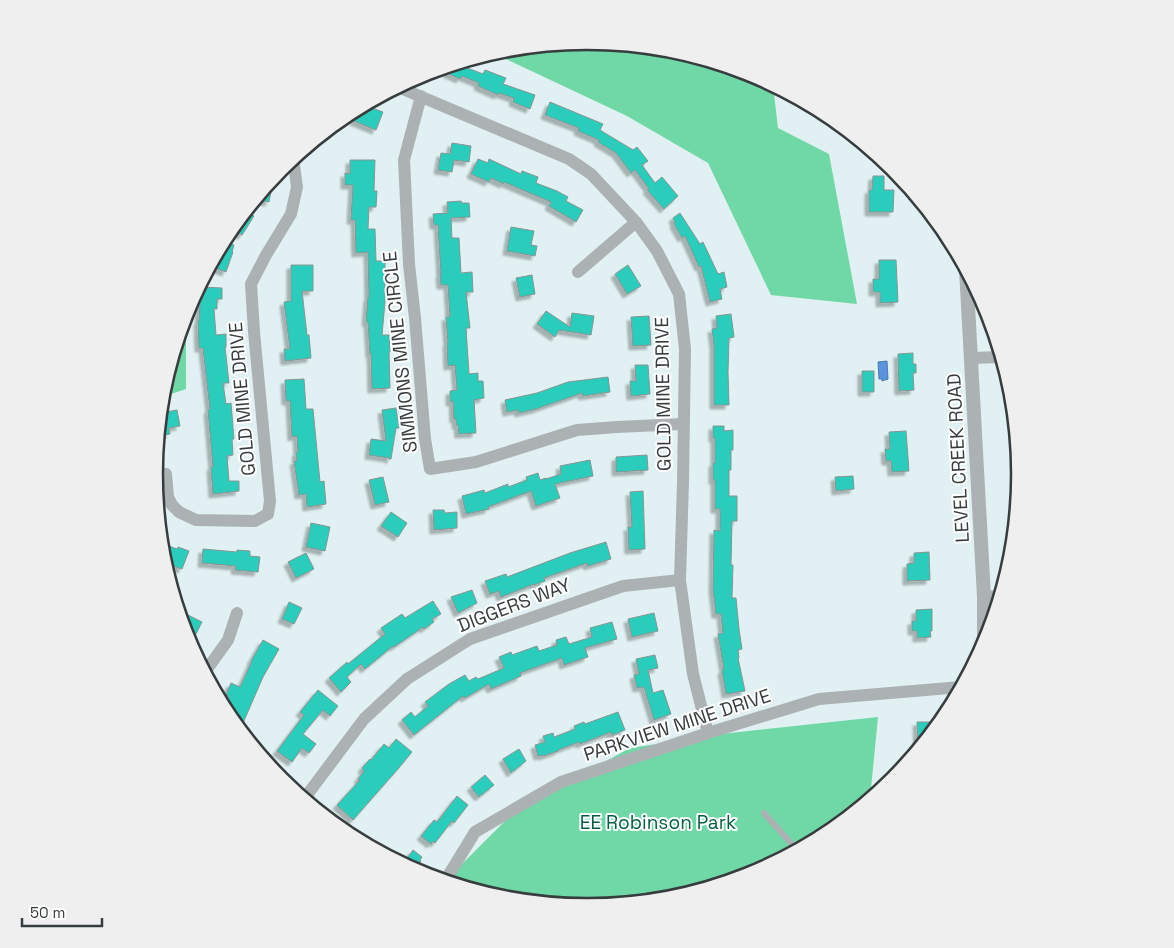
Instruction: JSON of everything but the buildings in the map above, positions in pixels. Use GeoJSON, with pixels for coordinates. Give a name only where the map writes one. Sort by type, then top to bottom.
{"type":"FeatureCollection","features":[{"type":"Feature","properties":{"kind":"street","name":"GOLD MINE DRIVE"},"geometry":{"type":"LineString","coordinates":[[407,90],[570,159],[591,174],[636,222],[657,251],[679,294],[685,349],[680,580],[693,674],[708,733]]}},
{"type":"Feature","properties":{"kind":"street","name":"SIMMONS MINE CIRCLE"},"geometry":{"type":"LineString","coordinates":[[421,96],[404,160],[408,264],[415,318],[425,439],[430,470],[476,462],[577,430],[683,424]]}},
{"type":"Feature","properties":{"kind":"street","name":"GOLD MINE DRIVE"},"geometry":{"type":"LineString","coordinates":[[166,474],[168,497],[172,505],[179,512],[196,520],[255,521],[268,514],[270,501],[251,284],[291,214],[297,187],[294,167]]}},
{"type":"Feature","properties":{"kind":"street"},"geometry":{"type":"LineString","coordinates":[[578,272],[636,222]]}},
{"type":"Feature","properties":{"kind":"street","name":"LEVEL CREEK ROAD"},"geometry":{"type":"LineString","coordinates":[[967,286],[984,622]]}},
{"type":"Feature","properties":{"kind":"street"},"geometry":{"type":"LineString","coordinates":[[971,358],[995,357]]}},
{"type":"Feature","properties":{"kind":"street","name":"DIGGERS WAY"},"geometry":{"type":"LineString","coordinates":[[308,794],[364,719],[407,679],[470,639],[623,586],[680,580]]}},
{"type":"Feature","properties":{"kind":"street"},"geometry":{"type":"LineString","coordinates":[[984,597],[993,596]]}},
{"type":"Feature","properties":{"kind":"street"},"geometry":{"type":"LineString","coordinates":[[209,665],[228,640],[237,613]]}},
{"type":"Feature","properties":{"kind":"street","name":"PARKVIEW MINE DRIVE"},"geometry":{"type":"LineString","coordinates":[[449,874],[474,832],[561,782],[708,733],[819,699],[952,689]]}},
{"type":"Feature","properties":{"kind":"lane"},"geometry":{"type":"LineString","coordinates":[[764,813],[792,845]]}},
{"type":"Feature","properties":{"kind":"green space"},"geometry":{"type":"Polygon","coordinates":[[[587,50],[642,54],[697,64],[749,82],[774,94],[778,128],[829,154],[857,304],[771,295],[708,163],[627,116],[504,58],[559,51],[587,50]]]}},
{"type":"Feature","properties":{"kind":"green space"},"geometry":{"type":"Polygon","coordinates":[[[186,338],[186,389],[171,394],[177,364],[186,338]]]}},
{"type":"Feature","properties":{"kind":"green space","name":"EE Robinson Park"},"geometry":{"type":"Polygon","coordinates":[[[878,717],[871,789],[823,827],[775,854],[749,866],[697,884],[670,890],[615,897],[559,897],[504,890],[477,884],[451,875],[515,811],[630,748],[730,733],[878,717]]]}},
{"type":"Feature","properties":{"kind":"water"},"geometry":{"type":"Polygon","coordinates":[[[887,361],[888,379],[882,381],[882,379],[879,379],[878,362],[887,361]]]}}]}
